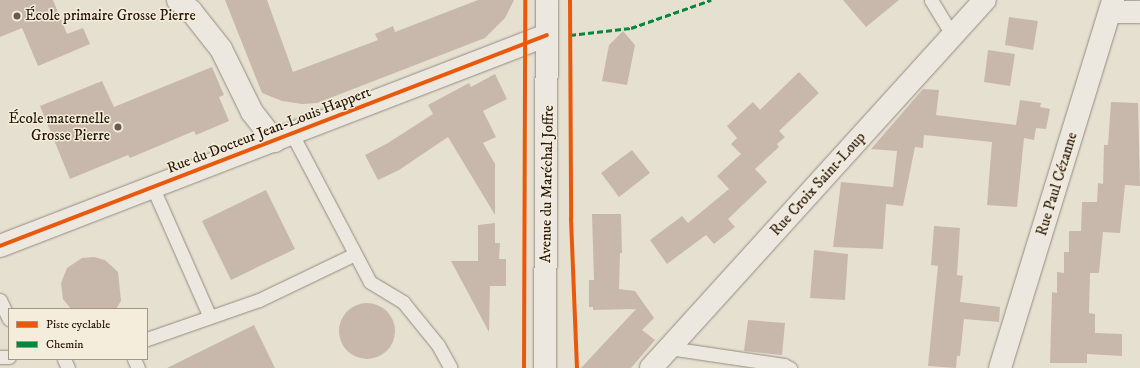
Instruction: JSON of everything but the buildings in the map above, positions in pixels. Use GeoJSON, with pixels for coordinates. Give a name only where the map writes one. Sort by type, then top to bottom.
{"type":"FeatureCollection","features":[{"type":"Feature","properties":{"kind":"street"},"geometry":{"type":"LineString","coordinates":[[178,0],[191,11],[221,49],[252,112],[283,137]]}},
{"type":"Feature","properties":{"kind":"street","name":"Avenue du Maréchal Joffre"},"geometry":{"type":"LineString","coordinates":[[545,368],[547,0]]}},
{"type":"Feature","properties":{"kind":"street","name":"Rue Croix Saint-Loup"},"geometry":{"type":"LineString","coordinates":[[651,368],[986,0]]}},
{"type":"Feature","properties":{"kind":"street"},"geometry":{"type":"LineString","coordinates":[[1111,6],[1140,12]]}},
{"type":"Feature","properties":{"kind":"street","name":"Rue Paul Cézanne"},"geometry":{"type":"LineString","coordinates":[[1000,368],[1111,6]]}},
{"type":"Feature","properties":{"kind":"street","name":"Rue du Docteur Jean-Louis Happert"},"geometry":{"type":"LineString","coordinates":[[0,246],[547,35]]}},
{"type":"Feature","properties":{"kind":"lane"},"geometry":{"type":"LineString","coordinates":[[931,0],[952,36]]}},
{"type":"Feature","properties":{"kind":"lane"},"geometry":{"type":"LineString","coordinates":[[283,137],[355,254],[370,282],[403,302],[438,345],[451,368]]}},
{"type":"Feature","properties":{"kind":"lane"},"geometry":{"type":"LineString","coordinates":[[153,188],[210,317]]}},
{"type":"Feature","properties":{"kind":"lane"},"geometry":{"type":"LineString","coordinates":[[148,339],[259,300],[355,254]]}},
{"type":"Feature","properties":{"kind":"lane"},"geometry":{"type":"LineString","coordinates":[[0,300],[8,317]]}},
{"type":"Feature","properties":{"kind":"lane"},"geometry":{"type":"LineString","coordinates":[[669,348],[784,365],[790,368]]}},
{"type":"Feature","properties":{"kind":"marked path"},"geometry":{"type":"LineString","coordinates":[[570,35],[631,28],[711,0]]}},
{"type":"Feature","properties":{"kind":"cycle path"},"geometry":{"type":"LineString","coordinates":[[524,368],[525,0]]}},
{"type":"Feature","properties":{"kind":"cycle path"},"geometry":{"type":"LineString","coordinates":[[570,0],[571,219],[577,368]]}},
{"type":"Feature","properties":{"kind":"cycle path"},"geometry":{"type":"LineString","coordinates":[[0,246],[547,35]]}},
{"type":"Feature","properties":{"kind":"place","name":"École primaire Grosse Pierre"},"geometry":{"type":"Point","coordinates":[17,16]}},
{"type":"Feature","properties":{"kind":"place","name":"École maternelle Grosse Pierre"},"geometry":{"type":"Point","coordinates":[118,127]}}]}
